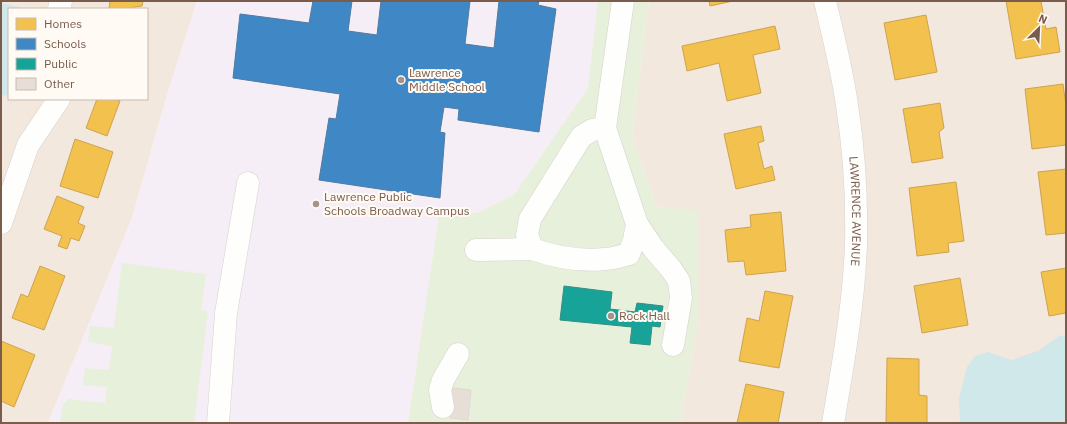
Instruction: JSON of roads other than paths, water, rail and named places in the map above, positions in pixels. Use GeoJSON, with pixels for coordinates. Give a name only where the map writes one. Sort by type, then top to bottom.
{"type":"FeatureCollection","features":[{"type":"Feature","properties":{"kind":"street"},"geometry":{"type":"LineString","coordinates":[[623,1],[605,128],[637,224],[653,248],[671,269],[678,281],[682,298],[673,344]]}},
{"type":"Feature","properties":{"kind":"street","name":"LAWRENCE AVENUE"},"geometry":{"type":"LineString","coordinates":[[825,1],[839,60],[847,105],[855,184],[856,244],[850,318],[833,423]]}},
{"type":"Feature","properties":{"kind":"street"},"geometry":{"type":"LineString","coordinates":[[1,223],[28,145],[58,100]]}},
{"type":"Feature","properties":{"kind":"street"},"geometry":{"type":"LineString","coordinates":[[532,249],[527,234],[530,219],[581,137],[592,130],[605,128]]}},
{"type":"Feature","properties":{"kind":"street"},"geometry":{"type":"LineString","coordinates":[[218,423],[226,313],[248,183]]}},
{"type":"Feature","properties":{"kind":"street"},"geometry":{"type":"LineString","coordinates":[[476,250],[532,249],[553,256],[581,260],[606,259],[629,254],[634,240],[637,224]]}},
{"type":"Feature","properties":{"kind":"street"},"geometry":{"type":"LineString","coordinates":[[443,407],[440,390],[443,380],[458,354]]}},
{"type":"Feature","properties":{"kind":"water"},"geometry":{"type":"Polygon","coordinates":[[[1,3],[21,8],[8,8],[8,95],[1,96],[1,3]]]}},
{"type":"Feature","properties":{"kind":"water"},"geometry":{"type":"Polygon","coordinates":[[[1066,335],[1066,423],[960,423],[959,398],[967,367],[975,356],[988,352],[1011,360],[1038,351],[1059,336],[1066,335]]]}},
{"type":"Feature","properties":{"kind":"place","name":"Lawrence Middle School"},"geometry":{"type":"Point","coordinates":[401,80]}},
{"type":"Feature","properties":{"kind":"place","name":"Lawrence Public Schools Broadway Campus"},"geometry":{"type":"Point","coordinates":[316,204]}},
{"type":"Feature","properties":{"kind":"place","name":"Rock Hall"},"geometry":{"type":"Point","coordinates":[611,316]}}]}
